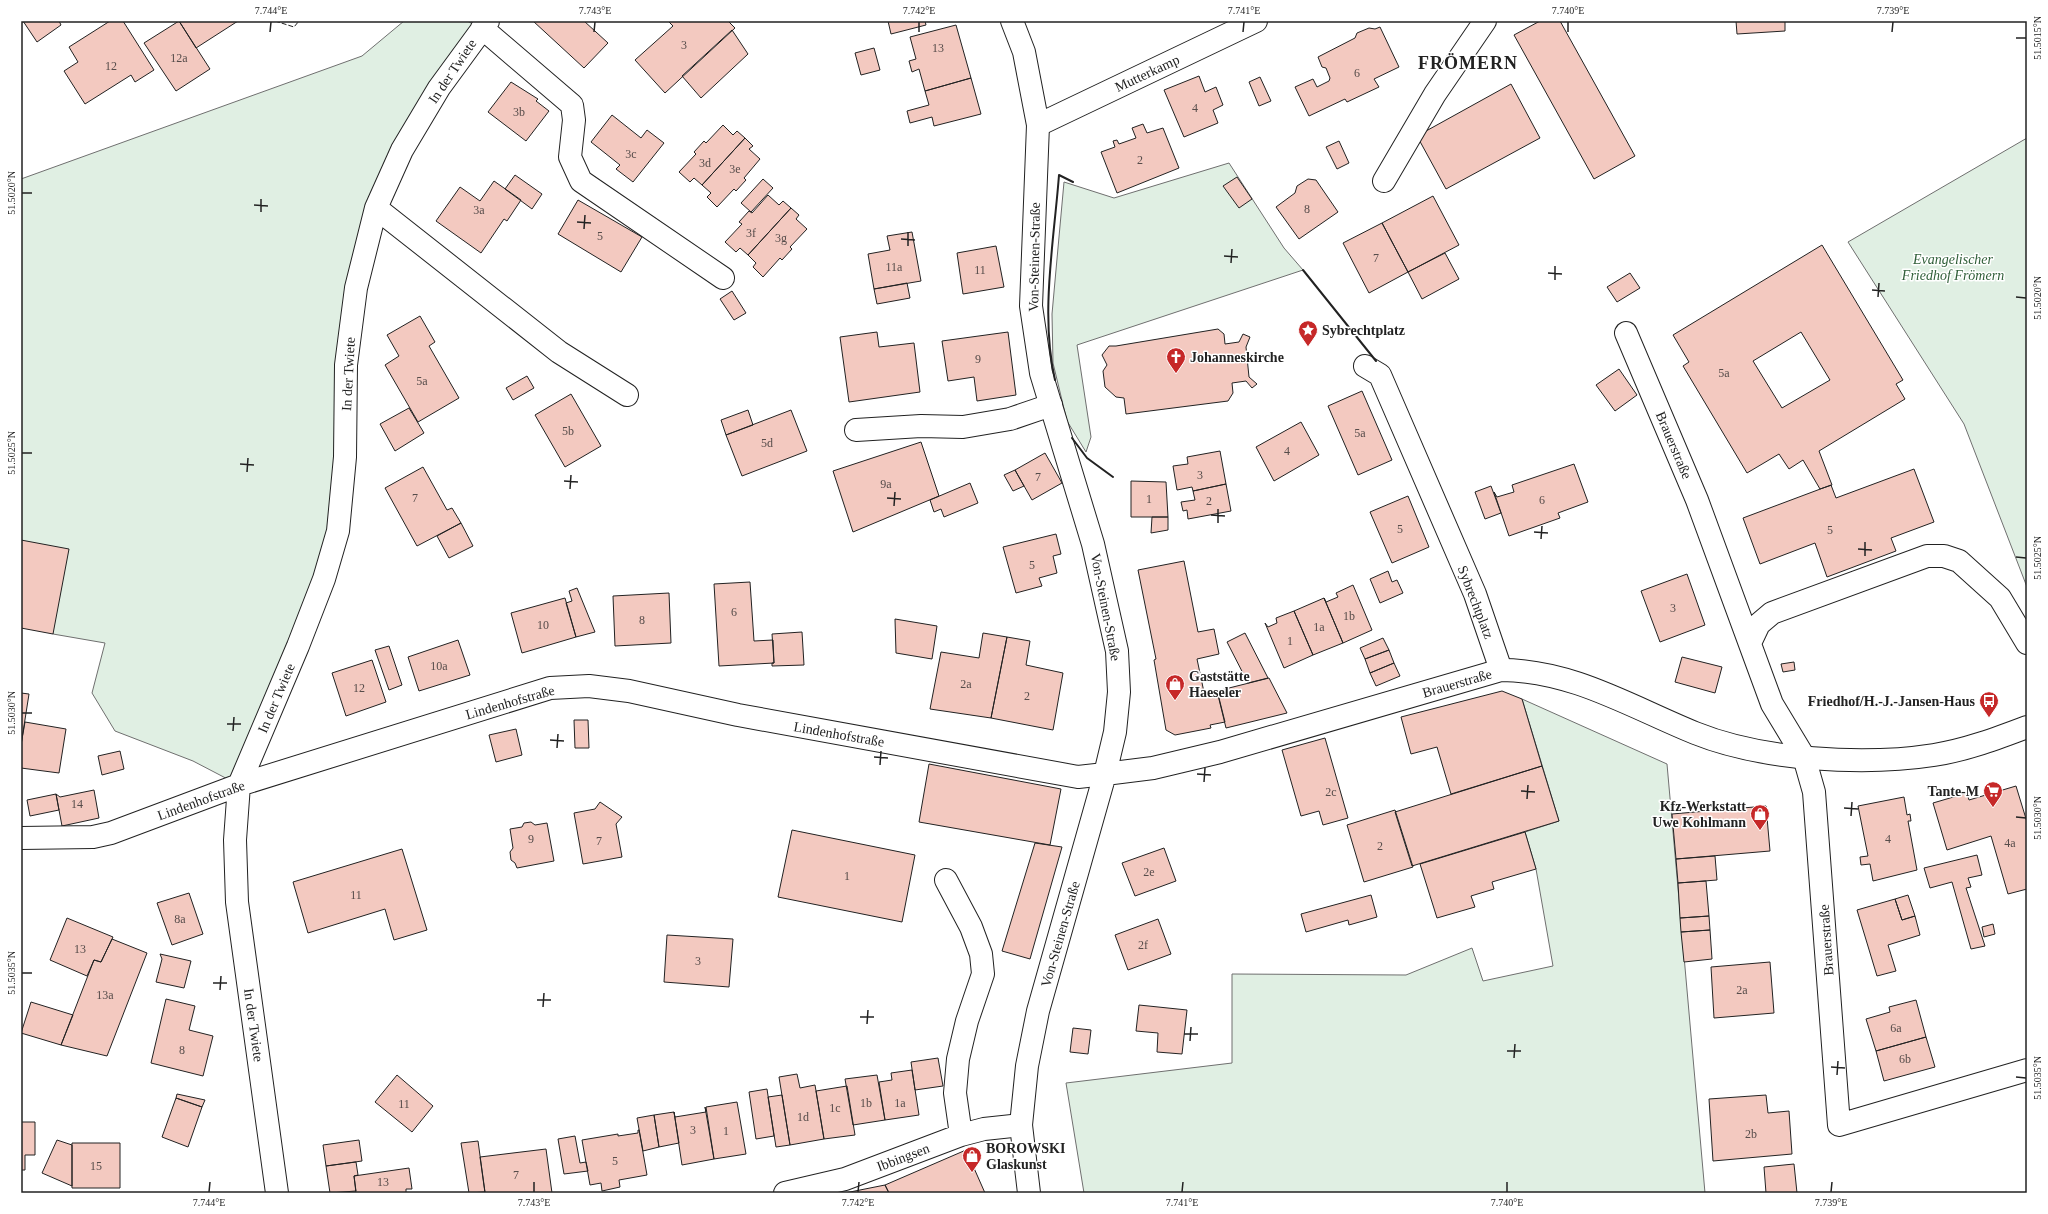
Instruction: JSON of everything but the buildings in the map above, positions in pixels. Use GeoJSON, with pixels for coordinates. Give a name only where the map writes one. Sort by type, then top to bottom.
{"type":"FeatureCollection","features":[{"type":"Feature","properties":{"kind":"street","name":"Von-Steinen-Straße"},"geometry":{"type":"LineString","coordinates":[[1012,21],[1024,52],[1038,125],[1031,306],[1041,373],[1093,544],[1117,651],[1119,692],[1115,732],[1105,774],[1038,1011],[1027,1066],[1021,1125],[1029,1193]]}},
{"type":"Feature","properties":{"kind":"street","name":"Mutterkamp"},"geometry":{"type":"LineString","coordinates":[[1038,125],[1256,21]]}},
{"type":"Feature","properties":{"kind":"street"},"geometry":{"type":"LineString","coordinates":[[1384,181],[1435,94],[1485,21]]}},
{"type":"Feature","properties":{"kind":"street"},"geometry":{"type":"LineString","coordinates":[[485,25],[572,105],[574,120],[570,157],[581,181],[723,278]]}},
{"type":"Feature","properties":{"kind":"street","name":"In der Twiete"},"geometry":{"type":"LineString","coordinates":[[277,1193],[237,902],[235,840],[239,785],[304,631],[324,579],[338,531],[345,457],[346,365],[356,288],[376,208],[409,138],[439,88],[485,25]]}},
{"type":"Feature","properties":{"kind":"street"},"geometry":{"type":"LineString","coordinates":[[376,208],[559,352],[627,395]]}},
{"type":"Feature","properties":{"kind":"street","name":"Brauerstraße"},"geometry":{"type":"LineString","coordinates":[[1626,333],[1697,500],[1772,704],[1804,757],[1814,792],[1839,1125],[2027,1070]]}},
{"type":"Feature","properties":{"kind":"street","name":"Sybrechtplatz"},"geometry":{"type":"LineString","coordinates":[[1365,366],[1380,375],[1475,594],[1501,670]]}},
{"type":"Feature","properties":{"kind":"street"},"geometry":{"type":"LineString","coordinates":[[856,430],[921,426],[963,427],[1010,419],[1051,405]]}},
{"type":"Feature","properties":{"kind":"street"},"geometry":{"type":"LineString","coordinates":[[1750,643],[1760,624],[1772,613],[1927,556],[1944,556],[1959,561],[2000,598],[2027,643]]}},
{"type":"Feature","properties":{"kind":"street","name":"Brauerstraße"},"geometry":{"type":"LineString","coordinates":[[1105,774],[1153,768],[1220,752],[1501,670],[1524,670],[1547,674],[1597,689],[1695,733],[1738,748],[1804,757],[1870,760],[1935,755],[1996,739],[2027,727]]}},
{"type":"Feature","properties":{"kind":"street","name":"Lindenhofstraße"},"geometry":{"type":"LineString","coordinates":[[21,838],[92,837],[111,833],[239,785],[550,688],[589,686],[629,691],[738,716],[1078,778],[1105,774]]}},
{"type":"Feature","properties":{"kind":"street"},"geometry":{"type":"LineString","coordinates":[[946,880],[971,927],[981,954],[983,974],[978,993],[967,1021],[958,1059],[955,1093],[961,1135]]}},
{"type":"Feature","properties":{"kind":"street","name":"Ibbingsen"},"geometry":{"type":"LineString","coordinates":[[785,1193],[845,1178],[961,1135],[984,1129],[1021,1125]]}},
{"type":"Feature","properties":{"kind":"green space"},"geometry":{"type":"Polygon","coordinates":[[[404,21],[467,21],[482,28],[402,150],[356,288],[338,531],[239,785],[193,761],[115,731],[92,693],[105,643],[53,634],[21,540],[21,179],[362,56],[404,21]]]}},
{"type":"Feature","properties":{"kind":"green space","name":"Evangelischer Friedhof Frömern"},"geometry":{"type":"Polygon","coordinates":[[[2027,138],[2027,587],[1964,424],[1848,242],[2027,138]]]}},
{"type":"Feature","properties":{"kind":"green space"},"geometry":{"type":"Polygon","coordinates":[[[1229,163],[1284,248],[1303,270],[1077,345],[1091,437],[1086,452],[1067,421],[1053,363],[1052,314],[1064,182],[1114,198],[1229,163]]]}},
{"type":"Feature","properties":{"kind":"green space"},"geometry":{"type":"Polygon","coordinates":[[[1522,699],[1667,764],[1705,1193],[1084,1193],[1066,1083],[1232,1063],[1232,974],[1406,975],[1472,948],[1483,981],[1553,966],[1536,869],[1525,832],[1559,821],[1522,699]]]}},
{"type":"Feature","properties":{"kind":"fence"},"geometry":{"type":"LineString","coordinates":[[275,21],[294,27],[299,21]]}},
{"type":"Feature","properties":{"kind":"wall"},"geometry":{"type":"LineString","coordinates":[[1055,380],[1051,355],[1048,304],[1059,175],[1073,182]]}},
{"type":"Feature","properties":{"kind":"wall"},"geometry":{"type":"LineString","coordinates":[[1303,270],[1376,361]]}},
{"type":"Feature","properties":{"kind":"wall"},"geometry":{"type":"LineString","coordinates":[[1072,438],[1087,458],[1113,477]]}},
{"type":"Feature","properties":{"kind":"place","name":"Sybrechtplatz"},"geometry":{"type":"Point","coordinates":[1308,347]}},
{"type":"Feature","properties":{"kind":"place","name":"Johanneskirche"},"geometry":{"type":"Point","coordinates":[1176,374]}},
{"type":"Feature","properties":{"kind":"place","name":"Gaststätte Haeseler"},"geometry":{"type":"Point","coordinates":[1175,701]}},
{"type":"Feature","properties":{"kind":"place","name":"Friedhof/H.-J.-Jansen-Haus"},"geometry":{"type":"Point","coordinates":[1989,718]}},
{"type":"Feature","properties":{"kind":"place","name":"Tante-M"},"geometry":{"type":"Point","coordinates":[1993,808]}},
{"type":"Feature","properties":{"kind":"place","name":"Kfz-Werkstatt Uwe Kohlmann"},"geometry":{"type":"Point","coordinates":[1760,831]}},
{"type":"Feature","properties":{"kind":"place","name":"BOROWSKI Glaskunst"},"geometry":{"type":"Point","coordinates":[972,1173]}},
{"type":"Feature","properties":{"kind":"district","name":"FRÖMERN"},"geometry":{"type":"Point","coordinates":[1468,63]}}]}
